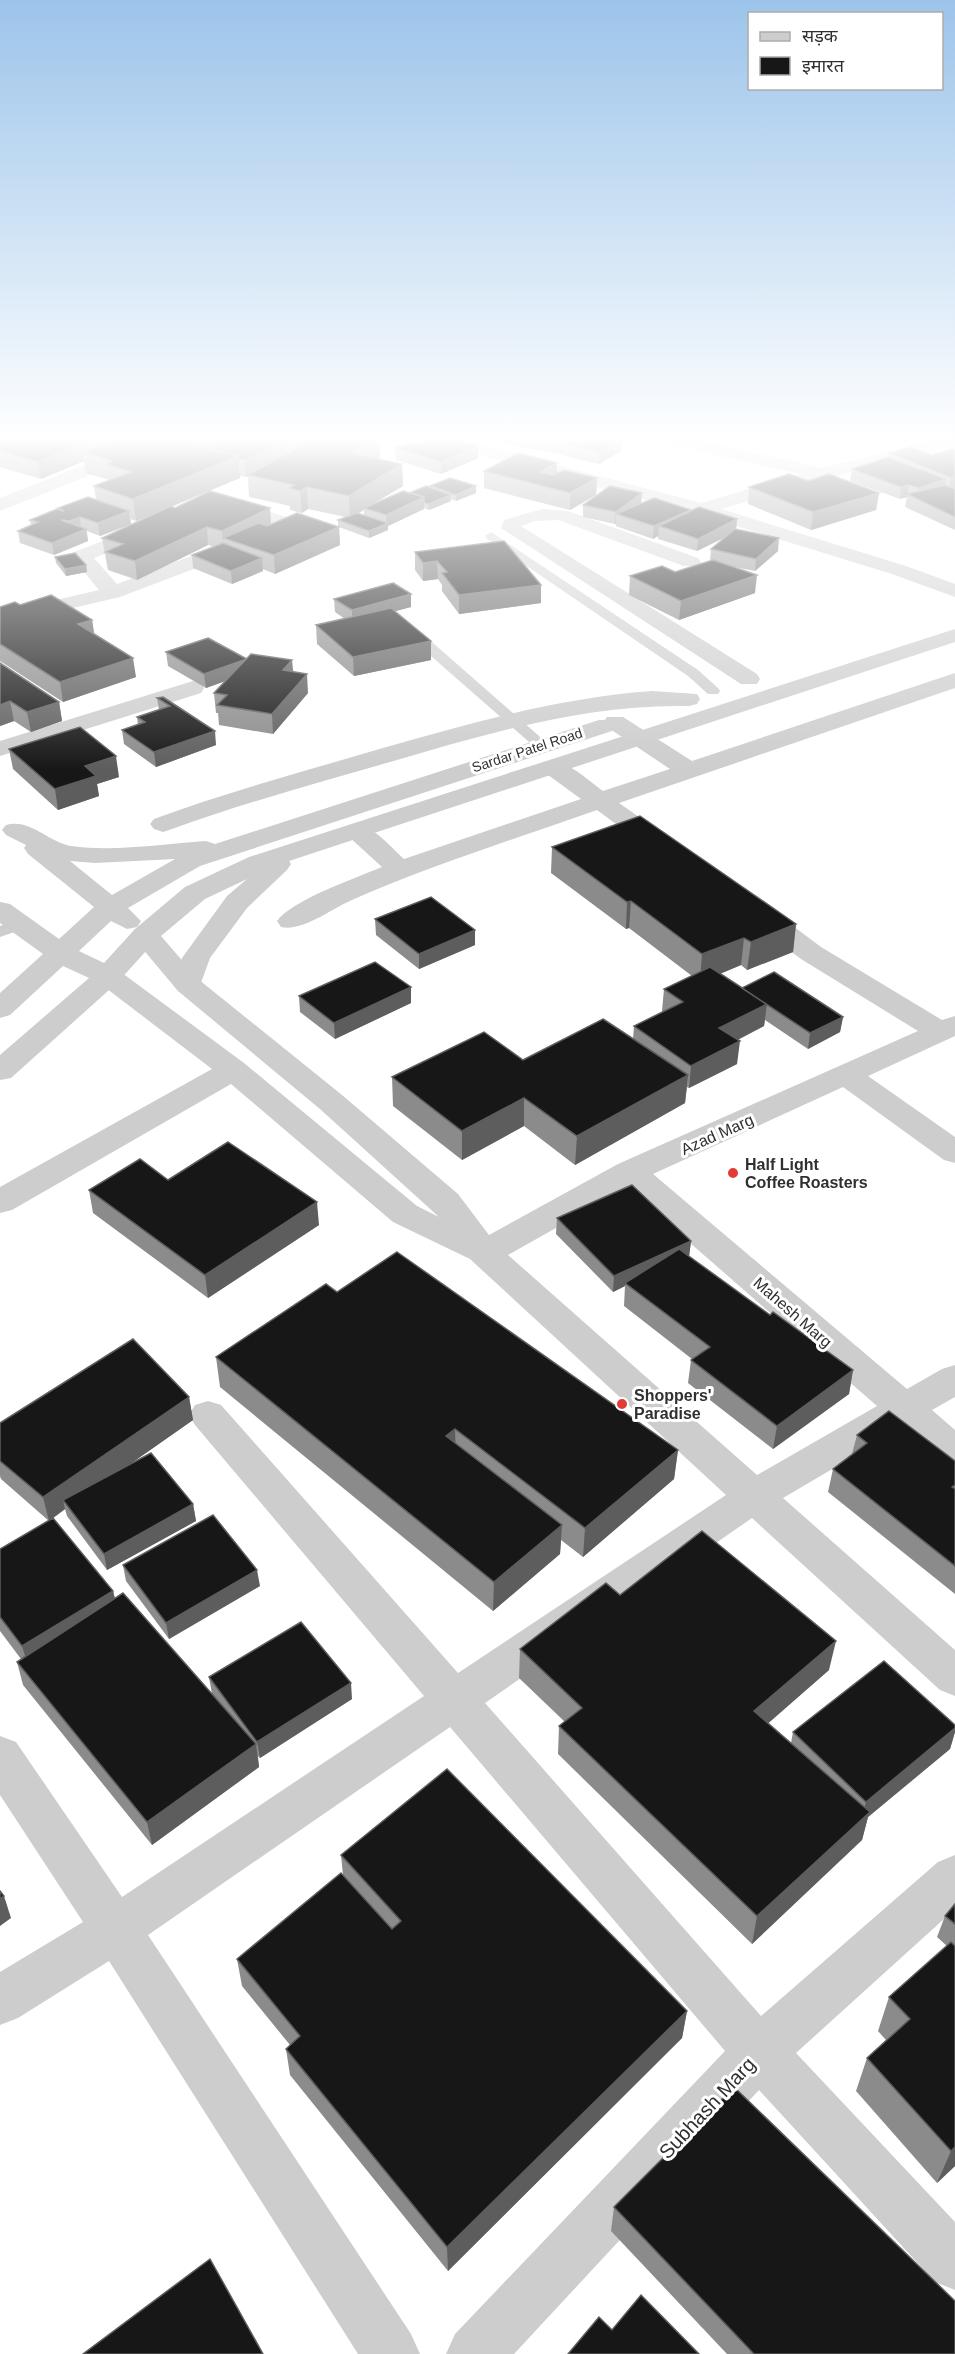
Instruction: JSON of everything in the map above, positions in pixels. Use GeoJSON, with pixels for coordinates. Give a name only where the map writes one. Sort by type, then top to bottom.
{"type":"FeatureCollection","features":[{"type":"Feature","properties":{"kind":"street"},"geometry":{"type":"LineString","coordinates":[[97,550],[81,556],[113,593]]}},
{"type":"Feature","properties":{"kind":"street"},"geometry":{"type":"LineString","coordinates":[[0,619],[113,593],[232,550]]}},
{"type":"Feature","properties":{"kind":"street"},"geometry":{"type":"LineString","coordinates":[[545,550],[749,680]]}},
{"type":"Feature","properties":{"kind":"street"},"geometry":{"type":"LineString","coordinates":[[657,550],[691,562]]}},
{"type":"Feature","properties":{"kind":"street"},"geometry":{"type":"LineString","coordinates":[[833,550],[955,591]]}},
{"type":"Feature","properties":{"kind":"street","name":"Sardar Patel Road"},"geometry":{"type":"LineString","coordinates":[[0,1008],[109,908],[191,860],[548,756],[638,739],[690,710],[712,691],[955,614]]}},
{"type":"Feature","properties":{"kind":"street","name":"Sardar Patel Road"},"geometry":{"type":"LineString","coordinates":[[0,1071],[108,976],[145,935],[195,893],[258,863],[357,831],[548,756],[615,722],[666,706],[690,710],[955,635]]}},
{"type":"Feature","properties":{"kind":"street"},"geometry":{"type":"LineString","coordinates":[[291,921],[319,904],[400,869],[955,680]]}},
{"type":"Feature","properties":{"kind":"street"},"geometry":{"type":"LineString","coordinates":[[0,749],[193,688]]}},
{"type":"Feature","properties":{"kind":"street"},"geometry":{"type":"LineString","coordinates":[[163,824],[219,803],[512,719],[658,697],[690,710]]}},
{"type":"Feature","properties":{"kind":"street"},"geometry":{"type":"LineString","coordinates":[[615,722],[689,770]]}},
{"type":"Feature","properties":{"kind":"street"},"geometry":{"type":"LineString","coordinates":[[548,756],[598,801],[681,857]]}},
{"type":"Feature","properties":{"kind":"street"},"geometry":{"type":"LineString","coordinates":[[8,823],[63,853],[95,855],[227,848]]}},
{"type":"Feature","properties":{"kind":"street"},"geometry":{"type":"LineString","coordinates":[[8,823],[109,908],[145,935],[188,985],[331,1102],[446,1202],[484,1253],[955,1677]]}},
{"type":"Feature","properties":{"kind":"street"},"geometry":{"type":"LineString","coordinates":[[357,831],[400,869]]}},
{"type":"Feature","properties":{"kind":"street"},"geometry":{"type":"LineString","coordinates":[[188,985],[196,958],[237,902],[290,853]]}},
{"type":"Feature","properties":{"kind":"street"},"geometry":{"type":"LineString","coordinates":[[734,896],[811,954],[948,1028]]}},
{"type":"Feature","properties":{"kind":"street"},"geometry":{"type":"LineString","coordinates":[[6,922],[59,953],[108,976],[233,1070],[405,1214],[484,1253]]}},
{"type":"Feature","properties":{"kind":"street","name":"Azad Marg"},"geometry":{"type":"LineString","coordinates":[[484,1253],[630,1172],[848,1076],[948,1028]]}},
{"type":"Feature","properties":{"kind":"street"},"geometry":{"type":"LineString","coordinates":[[0,1202],[233,1070]]}},
{"type":"Feature","properties":{"kind":"street"},"geometry":{"type":"LineString","coordinates":[[848,1076],[955,1154]]}},
{"type":"Feature","properties":{"kind":"street","name":"Mahesh Marg"},"geometry":{"type":"LineString","coordinates":[[630,1172],[955,1452]]}},
{"type":"Feature","properties":{"kind":"street"},"geometry":{"type":"LineString","coordinates":[[0,2000],[116,1929],[753,1497],[955,1379]]}},
{"type":"Feature","properties":{"kind":"street"},"geometry":{"type":"LineString","coordinates":[[208,1414],[759,2052],[955,2262]]}},
{"type":"Feature","properties":{"kind":"street"},"geometry":{"type":"LineString","coordinates":[[0,1756],[116,1929],[391,2354]]}},
{"type":"Feature","properties":{"kind":"street","name":"Subhash Marg"},"geometry":{"type":"LineString","coordinates":[[475,2354],[759,2052],[955,1878]]}},
{"type":"Feature","properties":{"kind":"lane"},"geometry":{"type":"LineString","coordinates":[[511,550],[693,673],[712,691]]}},
{"type":"Feature","properties":{"kind":"lane"},"geometry":{"type":"LineString","coordinates":[[420,639],[512,719],[548,756]]}},
{"type":"Feature","properties":{"kind":"building"},"geometry":{"type":"Polygon","coordinates":[[[110,550],[159,550],[135,561],[105,552],[110,550]]]}},
{"type":"Feature","properties":{"kind":"building"},"geometry":{"type":"Polygon","coordinates":[[[205,550],[241,550],[262,558],[231,571],[192,555],[205,550]]]}},
{"type":"Feature","properties":{"kind":"building"},"geometry":{"type":"Polygon","coordinates":[[[259,550],[286,550],[274,555],[259,550]]]}},
{"type":"Feature","properties":{"kind":"building"},"geometry":{"type":"Polygon","coordinates":[[[511,550],[541,585],[459,595],[442,573],[447,572],[437,561],[423,563],[415,552],[511,550]]]}},
{"type":"Feature","properties":{"kind":"building"},"geometry":{"type":"Polygon","coordinates":[[[715,550],[766,550],[756,559],[715,550]]]}},
{"type":"Feature","properties":{"kind":"building"},"geometry":{"type":"Polygon","coordinates":[[[75,553],[86,565],[65,569],[55,557],[75,553]]]}},
{"type":"Feature","properties":{"kind":"building"},"geometry":{"type":"Polygon","coordinates":[[[713,560],[757,575],[681,601],[630,576],[662,566],[675,572],[713,560]]]}},
{"type":"Feature","properties":{"kind":"building"},"geometry":{"type":"Polygon","coordinates":[[[393,583],[411,594],[352,610],[334,599],[393,583]]]}},
{"type":"Feature","properties":{"kind":"building"},"geometry":{"type":"Polygon","coordinates":[[[51,595],[92,620],[78,624],[133,658],[60,682],[0,644],[0,607],[15,602],[20,605],[51,595]]]}},
{"type":"Feature","properties":{"kind":"building"},"geometry":{"type":"Polygon","coordinates":[[[391,608],[431,641],[353,657],[316,625],[391,608]]]}},
{"type":"Feature","properties":{"kind":"building"},"geometry":{"type":"Polygon","coordinates":[[[208,638],[247,659],[204,674],[166,652],[208,638]]]}},
{"type":"Feature","properties":{"kind":"building"},"geometry":{"type":"Polygon","coordinates":[[[251,654],[292,660],[283,670],[307,674],[272,714],[217,705],[227,695],[214,693],[251,654]]]}},
{"type":"Feature","properties":{"kind":"building"},"geometry":{"type":"Polygon","coordinates":[[[0,663],[59,702],[27,712],[10,701],[0,705],[0,663]]]}},
{"type":"Feature","properties":{"kind":"building"},"geometry":{"type":"Polygon","coordinates":[[[163,697],[215,731],[154,752],[122,730],[145,722],[137,717],[170,706],[157,698],[163,697]]]}},
{"type":"Feature","properties":{"kind":"building"},"geometry":{"type":"Polygon","coordinates":[[[80,727],[116,756],[85,766],[96,776],[55,789],[9,749],[80,727]]]}},
{"type":"Feature","properties":{"kind":"building"},"geometry":{"type":"Polygon","coordinates":[[[640,816],[796,924],[751,942],[744,938],[702,954],[631,901],[627,902],[552,847],[640,816]]]}},
{"type":"Feature","properties":{"kind":"building"},"geometry":{"type":"Polygon","coordinates":[[[431,897],[475,930],[419,954],[375,919],[431,897]]]}},
{"type":"Feature","properties":{"kind":"building"},"geometry":{"type":"Polygon","coordinates":[[[375,962],[411,987],[334,1023],[299,996],[375,962]]]}},
{"type":"Feature","properties":{"kind":"building"},"geometry":{"type":"Polygon","coordinates":[[[710,967],[767,1004],[719,1028],[740,1041],[691,1066],[634,1026],[683,1002],[664,989],[710,967]]]}},
{"type":"Feature","properties":{"kind":"building"},"geometry":{"type":"Polygon","coordinates":[[[774,972],[843,1017],[810,1033],[742,988],[774,972]]]}},
{"type":"Feature","properties":{"kind":"building"},"geometry":{"type":"Polygon","coordinates":[[[603,1019],[688,1075],[577,1136],[524,1098],[462,1131],[392,1077],[484,1032],[523,1060],[603,1019]]]}},
{"type":"Feature","properties":{"kind":"building"},"geometry":{"type":"Polygon","coordinates":[[[228,1142],[317,1202],[205,1275],[89,1190],[140,1159],[168,1180],[228,1142]]]}},
{"type":"Feature","properties":{"kind":"building"},"geometry":{"type":"Polygon","coordinates":[[[632,1185],[691,1241],[614,1276],[557,1218],[632,1185]]]}},
{"type":"Feature","properties":{"kind":"building"},"geometry":{"type":"Polygon","coordinates":[[[679,1249],[770,1315],[773,1312],[853,1370],[777,1426],[691,1360],[710,1347],[625,1283],[679,1249]]]}},
{"type":"Feature","properties":{"kind":"building"},"geometry":{"type":"Polygon","coordinates":[[[397,1252],[678,1450],[585,1528],[455,1429],[446,1436],[562,1525],[494,1582],[216,1357],[326,1284],[337,1292],[397,1252]]]}},
{"type":"Feature","properties":{"kind":"building"},"geometry":{"type":"Polygon","coordinates":[[[133,1339],[189,1397],[43,1497],[0,1461],[0,1423],[133,1339]]]}},
{"type":"Feature","properties":{"kind":"building"},"geometry":{"type":"Polygon","coordinates":[[[889,1411],[955,1461],[955,1485],[952,1487],[955,1489],[955,1566],[833,1469],[867,1443],[857,1435],[889,1411]]]}},
{"type":"Feature","properties":{"kind":"building"},"geometry":{"type":"Polygon","coordinates":[[[151,1453],[193,1504],[104,1554],[63,1500],[151,1453]]]}},
{"type":"Feature","properties":{"kind":"building"},"geometry":{"type":"Polygon","coordinates":[[[213,1515],[257,1570],[166,1623],[123,1565],[213,1515]]]}},
{"type":"Feature","properties":{"kind":"building"},"geometry":{"type":"Polygon","coordinates":[[[53,1518],[113,1591],[22,1646],[0,1617],[0,1549],[53,1518]]]}},
{"type":"Feature","properties":{"kind":"building"},"geometry":{"type":"Polygon","coordinates":[[[702,1531],[836,1641],[754,1711],[870,1812],[757,1916],[559,1726],[582,1708],[520,1649],[606,1583],[620,1595],[702,1531]]]}},
{"type":"Feature","properties":{"kind":"building"},"geometry":{"type":"Polygon","coordinates":[[[123,1593],[256,1744],[147,1822],[17,1662],[123,1593]]]}},
{"type":"Feature","properties":{"kind":"building"},"geometry":{"type":"Polygon","coordinates":[[[301,1622],[351,1683],[257,1742],[209,1677],[301,1622]]]}},
{"type":"Feature","properties":{"kind":"building"},"geometry":{"type":"Polygon","coordinates":[[[884,1661],[955,1725],[955,1728],[866,1802],[793,1732],[884,1661]]]}},
{"type":"Feature","properties":{"kind":"building"},"geometry":{"type":"Polygon","coordinates":[[[447,1769],[687,2011],[447,2247],[286,2049],[300,2036],[237,1959],[341,1873],[392,1929],[401,1921],[341,1855],[447,1769]]]}},
{"type":"Feature","properties":{"kind":"building"},"geometry":{"type":"Polygon","coordinates":[[[955,1904],[955,1924],[945,1916],[955,1904]]]}},
{"type":"Feature","properties":{"kind":"building"},"geometry":{"type":"Polygon","coordinates":[[[951,1942],[955,1946],[955,2147],[951,2151],[867,2058],[910,2019],[889,1997],[951,1942]]]}},
{"type":"Feature","properties":{"kind":"building"},"geometry":{"type":"Polygon","coordinates":[[[734,2087],[955,2301],[955,2354],[754,2354],[614,2207],[734,2087]]]}},
{"type":"Feature","properties":{"kind":"building"},"geometry":{"type":"Polygon","coordinates":[[[210,2259],[263,2354],[83,2354],[210,2259]]]}},
{"type":"Feature","properties":{"kind":"building"},"geometry":{"type":"Polygon","coordinates":[[[641,2295],[699,2354],[568,2354],[599,2317],[612,2330],[641,2295]]]}},
{"type":"Feature","properties":{"kind":"place","name":"Half Light Coffee Roasters"},"geometry":{"type":"Point","coordinates":[733,1173]}},
{"type":"Feature","properties":{"kind":"place","name":"Shoppers' Paradise"},"geometry":{"type":"Point","coordinates":[622,1404]}}]}
